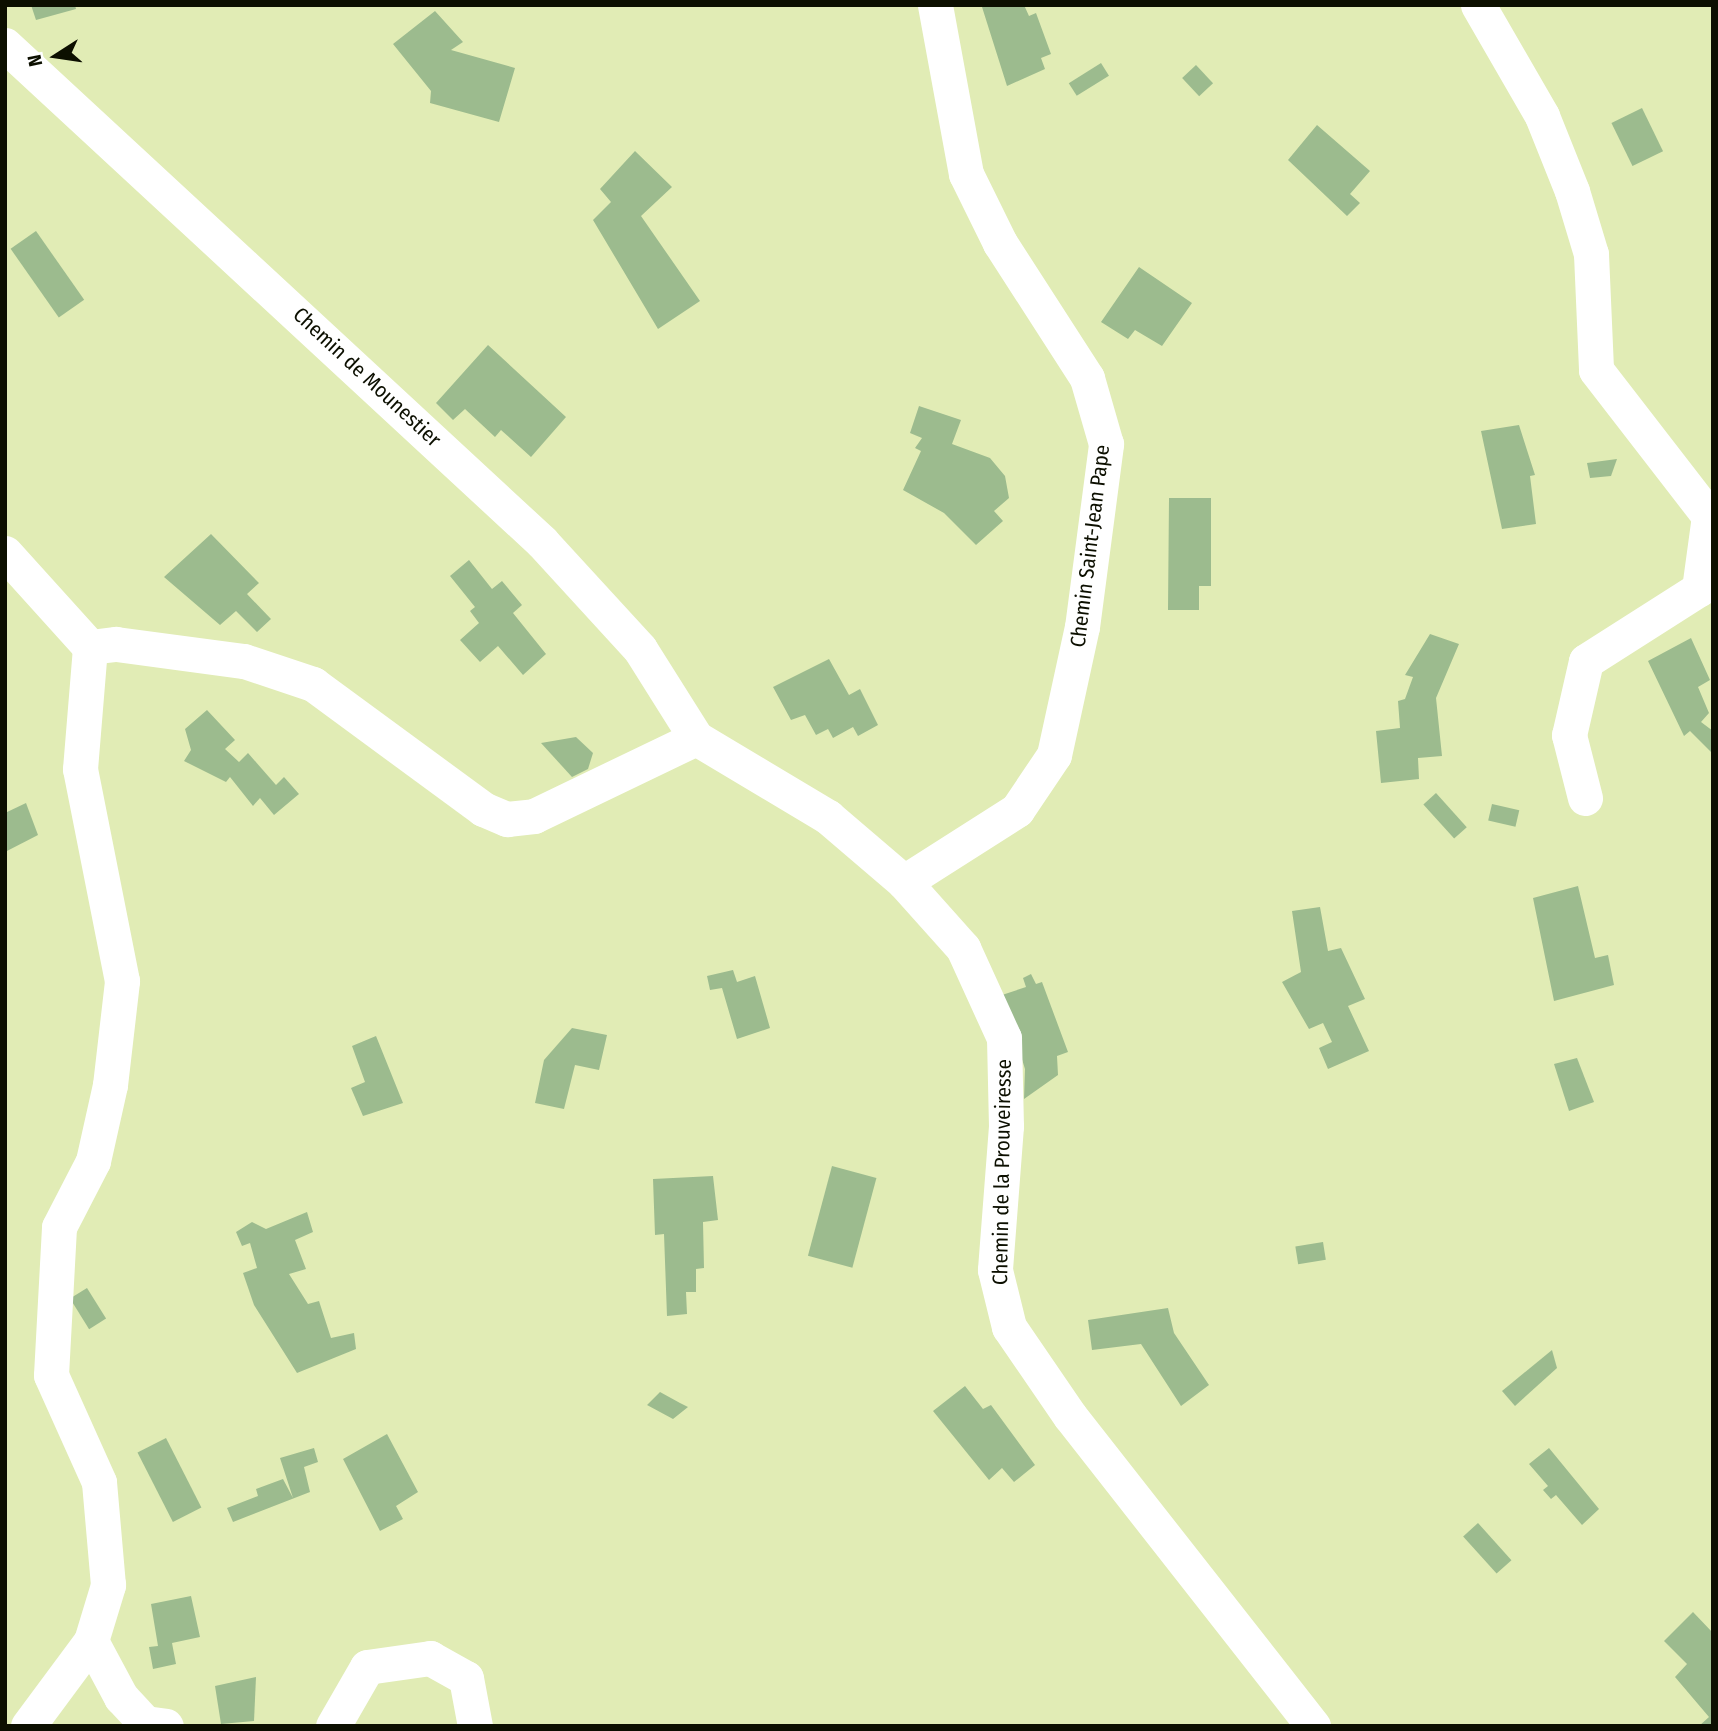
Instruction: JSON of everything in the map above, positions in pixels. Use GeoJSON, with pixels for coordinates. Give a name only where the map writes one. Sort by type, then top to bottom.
{"type":"FeatureCollection","features":[{"type":"Feature","properties":{"kind":"street","name":"Chemin Saint-Jean Pape"},"geometry":{"type":"LineString","coordinates":[[904,881],[1017,810],[1054,755],[1082,627],[1106,444],[1087,378],[1000,243],[966,174],[935,5]]}},
{"type":"Feature","properties":{"kind":"street"},"geometry":{"type":"LineString","coordinates":[[1478,5],[1542,116],[1572,191],[1591,254],[1596,370],[1709,516],[1699,589],[1586,661],[1569,736],[1584,797]]}},
{"type":"Feature","properties":{"kind":"street","name":"Chemin de Mounestier"},"geometry":{"type":"LineString","coordinates":[[5,45],[542,542],[639,649],[696,738]]}},
{"type":"Feature","properties":{"kind":"street"},"geometry":{"type":"LineString","coordinates":[[5,553],[90,647],[80,769],[122,981],[110,1085],[93,1161],[59,1227],[51,1375],[99,1482],[108,1585],[91,1641],[28,1726]]}},
{"type":"Feature","properties":{"kind":"street"},"geometry":{"type":"LineString","coordinates":[[90,647],[116,644],[244,661],[313,684],[483,809],[507,819],[534,816],[696,738]]}},
{"type":"Feature","properties":{"kind":"street","name":"Chemin de la Prouveiresse"},"geometry":{"type":"LineString","coordinates":[[696,738],[828,817],[904,881],[963,948],[1004,1038],[1006,1126],[995,1270],[1009,1327],[1070,1416],[1313,1726]]}},
{"type":"Feature","properties":{"kind":"street"},"geometry":{"type":"LineString","coordinates":[[91,1641],[121,1697],[145,1723],[166,1726]]}},
{"type":"Feature","properties":{"kind":"street"},"geometry":{"type":"LineString","coordinates":[[333,1726],[367,1667],[430,1658],[466,1678],[475,1726]]}},
{"type":"Feature","properties":{"kind":"building"},"geometry":{"type":"Polygon","coordinates":[[[31,5],[75,5],[76,9],[36,20],[31,5]]]}},
{"type":"Feature","properties":{"kind":"building"},"geometry":{"type":"Polygon","coordinates":[[[1024,5],[1029,16],[1036,13],[1051,54],[1041,58],[1045,69],[1007,86],[982,7],[1024,5]]]}},
{"type":"Feature","properties":{"kind":"building"},"geometry":{"type":"Polygon","coordinates":[[[435,11],[463,42],[451,50],[515,68],[499,122],[430,103],[431,91],[393,44],[435,11]]]}},
{"type":"Feature","properties":{"kind":"building"},"geometry":{"type":"Polygon","coordinates":[[[1101,63],[1109,76],[1077,96],[1069,83],[1101,63]]]}},
{"type":"Feature","properties":{"kind":"building"},"geometry":{"type":"Polygon","coordinates":[[[1196,65],[1213,83],[1199,96],[1182,78],[1196,65]]]}},
{"type":"Feature","properties":{"kind":"building"},"geometry":{"type":"Polygon","coordinates":[[[1642,108],[1663,151],[1632,166],[1611,123],[1642,108]]]}},
{"type":"Feature","properties":{"kind":"building"},"geometry":{"type":"Polygon","coordinates":[[[1317,125],[1370,171],[1350,194],[1360,203],[1347,216],[1288,160],[1317,125]]]}},
{"type":"Feature","properties":{"kind":"building"},"geometry":{"type":"Polygon","coordinates":[[[635,151],[672,187],[641,216],[700,301],[658,329],[593,220],[611,202],[600,189],[635,151]]]}},
{"type":"Feature","properties":{"kind":"building"},"geometry":{"type":"Polygon","coordinates":[[[36,231],[84,300],[59,318],[11,249],[36,231]]]}},
{"type":"Feature","properties":{"kind":"building"},"geometry":{"type":"Polygon","coordinates":[[[1139,267],[1192,303],[1162,346],[1135,330],[1128,339],[1101,322],[1139,267]]]}},
{"type":"Feature","properties":{"kind":"building"},"geometry":{"type":"Polygon","coordinates":[[[488,345],[566,417],[531,457],[501,430],[495,437],[465,409],[453,420],[436,403],[488,345]]]}},
{"type":"Feature","properties":{"kind":"building"},"geometry":{"type":"Polygon","coordinates":[[[919,406],[961,420],[952,444],[990,458],[1005,476],[1009,498],[994,511],[1003,521],[976,545],[944,513],[903,490],[921,451],[915,448],[922,438],[910,433],[919,406]]]}},
{"type":"Feature","properties":{"kind":"building"},"geometry":{"type":"Polygon","coordinates":[[[1519,425],[1535,475],[1530,476],[1536,524],[1502,529],[1481,431],[1519,425]]]}},
{"type":"Feature","properties":{"kind":"building"},"geometry":{"type":"Polygon","coordinates":[[[1617,459],[1611,476],[1590,478],[1587,463],[1617,459]]]}},
{"type":"Feature","properties":{"kind":"building"},"geometry":{"type":"Polygon","coordinates":[[[1169,498],[1211,498],[1211,586],[1199,586],[1199,610],[1168,610],[1169,498]]]}},
{"type":"Feature","properties":{"kind":"building"},"geometry":{"type":"Polygon","coordinates":[[[211,534],[259,583],[247,594],[271,619],[257,632],[236,611],[220,625],[164,577],[211,534]]]}},
{"type":"Feature","properties":{"kind":"building"},"geometry":{"type":"Polygon","coordinates":[[[469,560],[492,589],[502,581],[522,605],[513,613],[546,654],[523,675],[498,646],[480,662],[460,640],[479,623],[470,611],[475,607],[450,576],[469,560]]]}},
{"type":"Feature","properties":{"kind":"building"},"geometry":{"type":"Polygon","coordinates":[[[1430,634],[1459,644],[1436,698],[1442,756],[1418,758],[1419,779],[1381,783],[1376,731],[1400,728],[1398,701],[1405,699],[1413,677],[1405,675],[1430,634]]]}},
{"type":"Feature","properties":{"kind":"building"},"geometry":{"type":"Polygon","coordinates":[[[1691,638],[1710,680],[1698,687],[1709,713],[1701,722],[1713,731],[1713,754],[1690,731],[1684,736],[1648,661],[1691,638]]]}},
{"type":"Feature","properties":{"kind":"building"},"geometry":{"type":"Polygon","coordinates":[[[829,659],[849,695],[860,689],[878,725],[858,736],[853,727],[833,738],[828,729],[816,735],[805,715],[791,720],[773,687],[829,659]]]}},
{"type":"Feature","properties":{"kind":"building"},"geometry":{"type":"Polygon","coordinates":[[[207,710],[235,740],[225,749],[239,762],[248,753],[276,785],[284,777],[299,794],[274,815],[260,798],[253,806],[230,777],[226,782],[184,761],[191,750],[185,729],[207,710]]]}},
{"type":"Feature","properties":{"kind":"building"},"geometry":{"type":"Polygon","coordinates":[[[576,737],[593,753],[588,769],[572,777],[541,743],[576,737]]]}},
{"type":"Feature","properties":{"kind":"building"},"geometry":{"type":"Polygon","coordinates":[[[1436,793],[1467,827],[1454,839],[1423,804],[1436,793]]]}},
{"type":"Feature","properties":{"kind":"building"},"geometry":{"type":"Polygon","coordinates":[[[26,803],[38,835],[5,852],[5,813],[26,803]]]}},
{"type":"Feature","properties":{"kind":"building"},"geometry":{"type":"Polygon","coordinates":[[[1492,804],[1519,810],[1515,827],[1488,821],[1492,804]]]}},
{"type":"Feature","properties":{"kind":"building"},"geometry":{"type":"Polygon","coordinates":[[[1578,886],[1595,958],[1608,955],[1614,985],[1554,1001],[1533,898],[1578,886]]]}},
{"type":"Feature","properties":{"kind":"building"},"geometry":{"type":"Polygon","coordinates":[[[1320,907],[1328,951],[1341,948],[1365,999],[1348,1006],[1369,1051],[1328,1069],[1319,1048],[1332,1042],[1323,1023],[1309,1029],[1282,982],[1301,972],[1292,911],[1320,907]]]}},
{"type":"Feature","properties":{"kind":"building"},"geometry":{"type":"Polygon","coordinates":[[[733,970],[737,982],[755,976],[770,1028],[737,1039],[722,988],[710,990],[707,976],[733,970]]]}},
{"type":"Feature","properties":{"kind":"building"},"geometry":{"type":"Polygon","coordinates":[[[1031,974],[1036,984],[1042,982],[1068,1052],[1057,1056],[1058,1075],[1024,1099],[1025,1069],[1002,995],[1026,987],[1023,978],[1031,974]]]}},
{"type":"Feature","properties":{"kind":"building"},"geometry":{"type":"Polygon","coordinates":[[[572,1028],[607,1035],[599,1070],[575,1065],[564,1109],[535,1103],[544,1060],[572,1028]]]}},
{"type":"Feature","properties":{"kind":"building"},"geometry":{"type":"Polygon","coordinates":[[[376,1036],[403,1103],[363,1116],[351,1088],[365,1082],[352,1046],[376,1036]]]}},
{"type":"Feature","properties":{"kind":"building"},"geometry":{"type":"Polygon","coordinates":[[[1577,1058],[1594,1102],[1569,1111],[1554,1064],[1577,1058]]]}},
{"type":"Feature","properties":{"kind":"building"},"geometry":{"type":"Polygon","coordinates":[[[832,1166],[876,1178],[852,1268],[808,1256],[832,1166]]]}},
{"type":"Feature","properties":{"kind":"building"},"geometry":{"type":"Polygon","coordinates":[[[713,1176],[718,1220],[703,1222],[704,1268],[696,1269],[696,1292],[686,1292],[687,1314],[667,1316],[664,1234],[655,1235],[653,1179],[713,1176]]]}},
{"type":"Feature","properties":{"kind":"building"},"geometry":{"type":"Polygon","coordinates":[[[307,1212],[313,1232],[295,1240],[306,1269],[289,1274],[308,1304],[319,1301],[331,1338],[354,1333],[356,1349],[297,1373],[254,1305],[243,1273],[257,1268],[250,1243],[242,1246],[236,1232],[252,1222],[266,1229],[307,1212]]]}},
{"type":"Feature","properties":{"kind":"building"},"geometry":{"type":"Polygon","coordinates":[[[1323,1242],[1326,1260],[1298,1264],[1295,1246],[1323,1242]]]}},
{"type":"Feature","properties":{"kind":"building"},"geometry":{"type":"Polygon","coordinates":[[[87,1288],[106,1319],[89,1329],[70,1299],[87,1288]]]}},
{"type":"Feature","properties":{"kind":"building"},"geometry":{"type":"Polygon","coordinates":[[[1168,1308],[1174,1333],[1209,1385],[1181,1406],[1141,1344],[1092,1350],[1088,1320],[1168,1308]]]}},
{"type":"Feature","properties":{"kind":"building"},"geometry":{"type":"Polygon","coordinates":[[[1552,1350],[1557,1368],[1515,1406],[1502,1391],[1552,1350]]]}},
{"type":"Feature","properties":{"kind":"building"},"geometry":{"type":"Polygon","coordinates":[[[965,1386],[983,1409],[991,1405],[1035,1465],[1014,1482],[1002,1468],[989,1480],[933,1411],[965,1386]]]}},
{"type":"Feature","properties":{"kind":"building"},"geometry":{"type":"Polygon","coordinates":[[[660,1392],[688,1407],[673,1419],[647,1405],[660,1392]]]}},
{"type":"Feature","properties":{"kind":"building"},"geometry":{"type":"Polygon","coordinates":[[[387,1434],[418,1492],[396,1506],[403,1519],[380,1531],[343,1459],[387,1434]]]}},
{"type":"Feature","properties":{"kind":"building"},"geometry":{"type":"Polygon","coordinates":[[[166,1438],[201,1507],[173,1522],[137,1453],[166,1438]]]}},
{"type":"Feature","properties":{"kind":"building"},"geometry":{"type":"Polygon","coordinates":[[[314,1448],[318,1462],[304,1467],[310,1492],[233,1522],[227,1508],[258,1496],[256,1489],[283,1479],[293,1498],[280,1458],[314,1448]]]}},
{"type":"Feature","properties":{"kind":"building"},"geometry":{"type":"Polygon","coordinates":[[[1549,1448],[1599,1509],[1582,1525],[1556,1495],[1551,1499],[1543,1490],[1548,1486],[1529,1464],[1549,1448]]]}},
{"type":"Feature","properties":{"kind":"building"},"geometry":{"type":"Polygon","coordinates":[[[1478,1523],[1511,1560],[1497,1574],[1463,1536],[1478,1523]]]}},
{"type":"Feature","properties":{"kind":"building"},"geometry":{"type":"Polygon","coordinates":[[[191,1596],[200,1637],[172,1643],[176,1664],[153,1669],[149,1647],[158,1646],[151,1604],[191,1596]]]}},
{"type":"Feature","properties":{"kind":"building"},"geometry":{"type":"Polygon","coordinates":[[[1693,1612],[1713,1633],[1713,1726],[1699,1726],[1709,1717],[1675,1677],[1687,1664],[1664,1641],[1693,1612]]]}},
{"type":"Feature","properties":{"kind":"building"},"geometry":{"type":"Polygon","coordinates":[[[256,1677],[254,1721],[221,1724],[215,1686],[256,1677]]]}}]}
